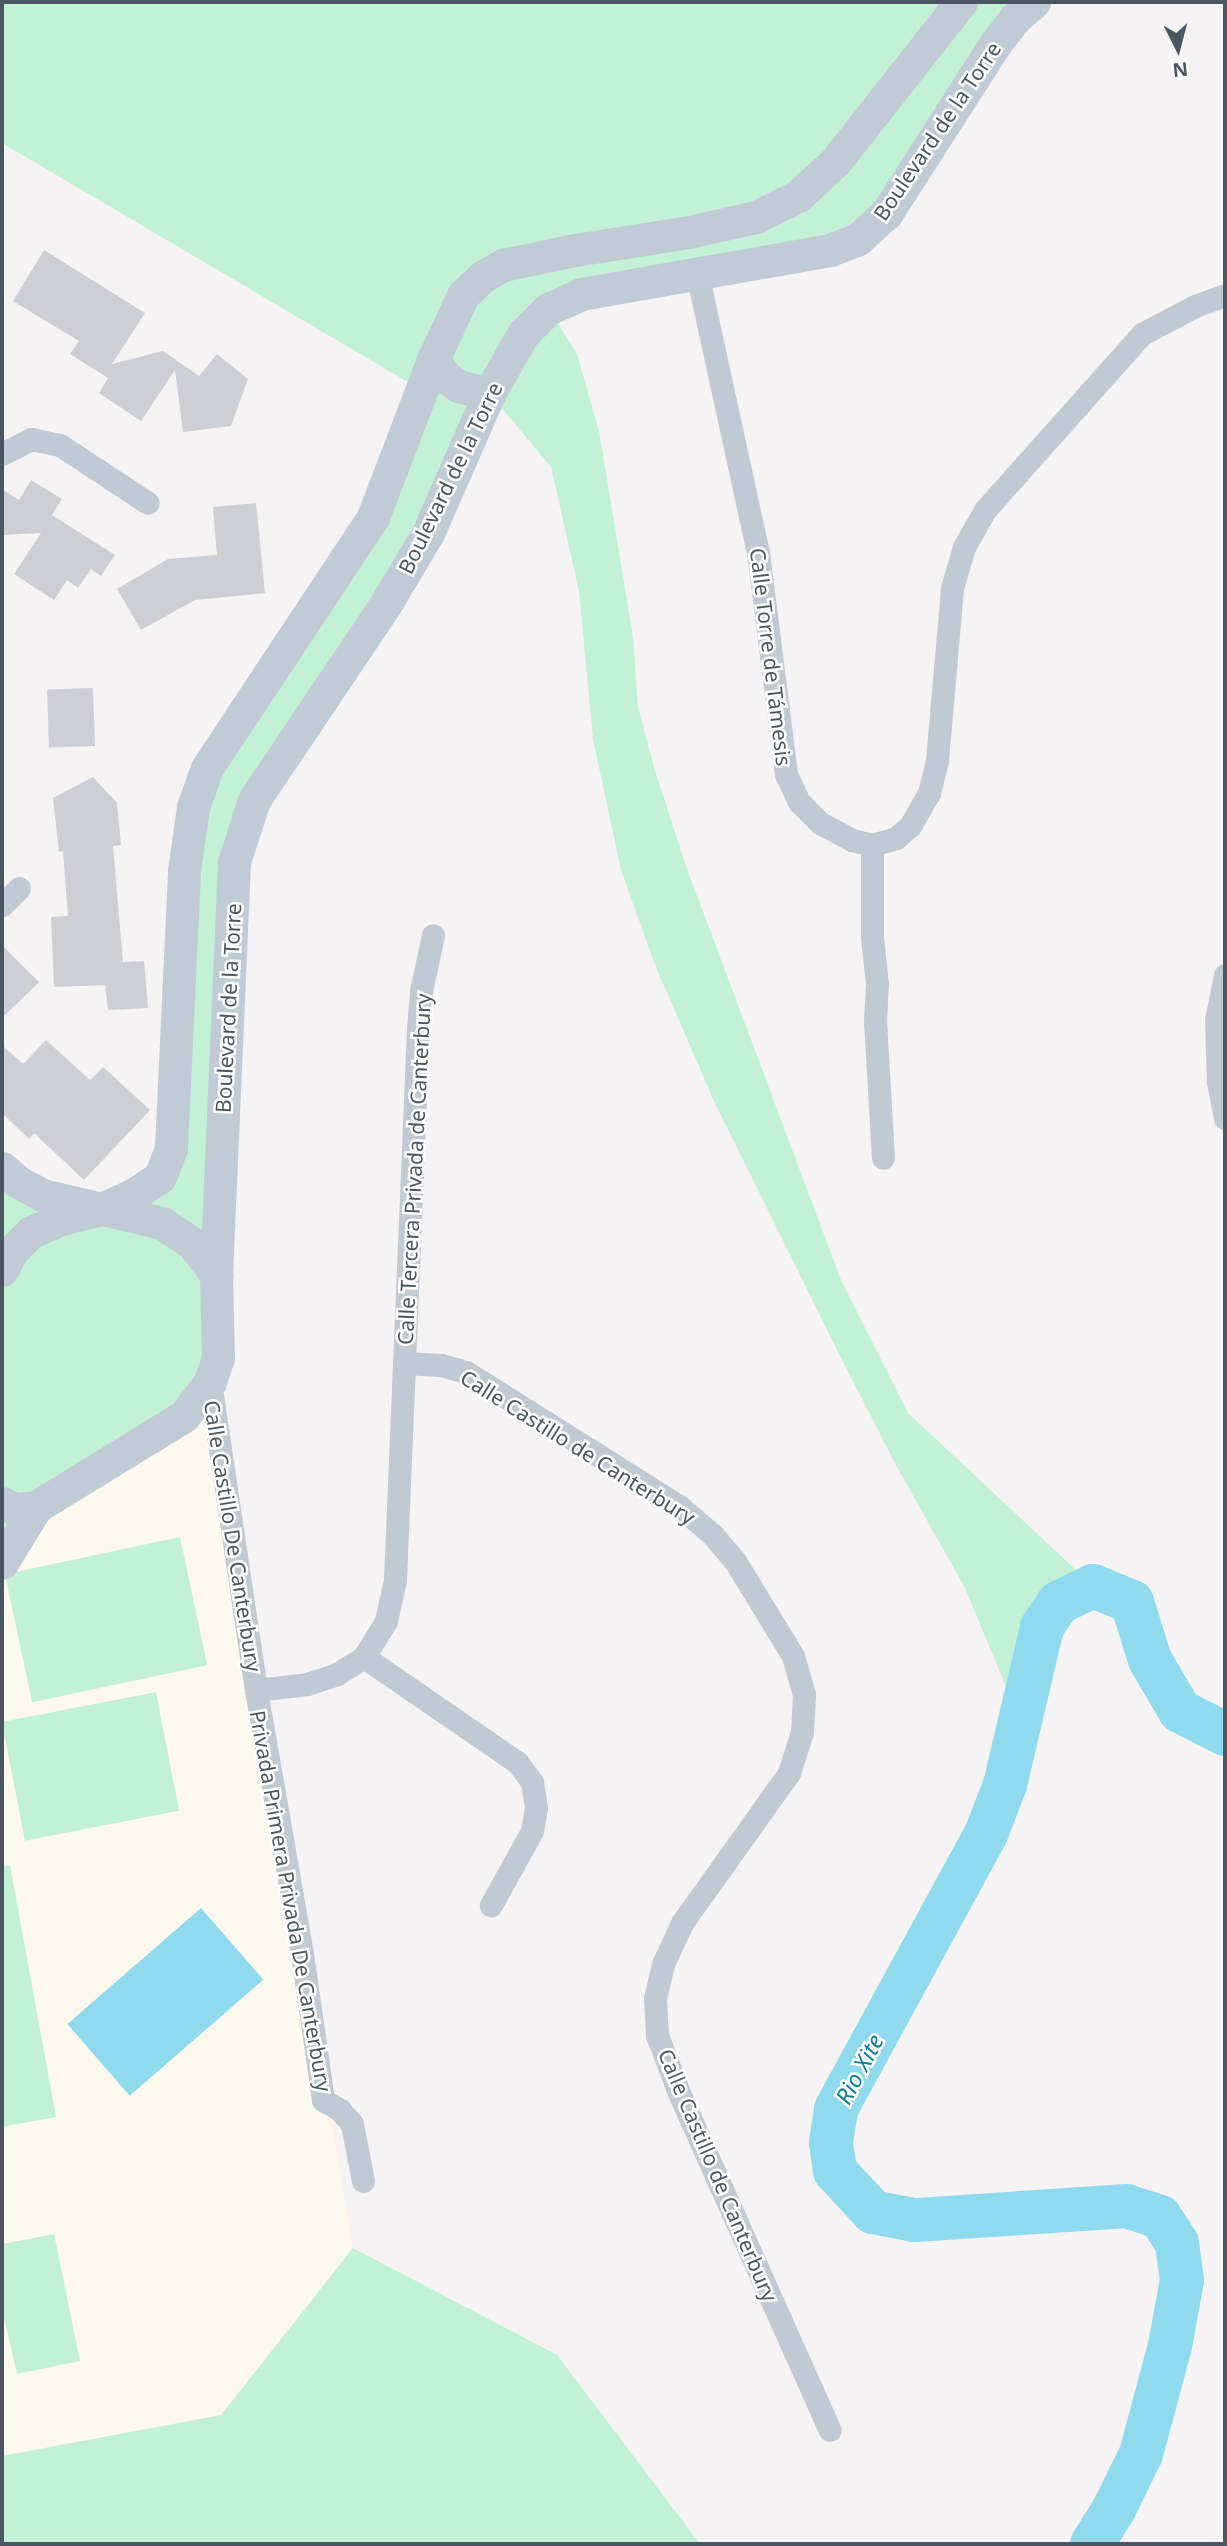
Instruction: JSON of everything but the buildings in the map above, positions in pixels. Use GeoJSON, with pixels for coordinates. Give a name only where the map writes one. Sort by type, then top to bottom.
{"type":"FeatureCollection","features":[{"type":"Feature","properties":{"kind":"street"},"geometry":{"type":"LineString","coordinates":[[2,1270],[11,1252],[31,1232],[61,1219],[101,1209],[133,1195],[160,1177],[171,1148],[184,871],[193,807],[207,768],[373,517],[433,360],[463,295],[482,277],[503,265],[756,217],[798,196],[835,162],[961,2]]}},
{"type":"Feature","properties":{"kind":"street","name":"Boulevard de la Torre"},"geometry":{"type":"LineString","coordinates":[[209,1382],[218,1358],[216,1275],[234,862],[254,800],[385,605],[428,533],[489,394],[523,334],[548,309],[581,294],[830,250],[858,239],[886,214],[995,44],[1015,18],[1034,2]]}},
{"type":"Feature","properties":{"kind":"street","name":"Calle Torre de Támesis"},"geometry":{"type":"LineString","coordinates":[[697,273],[758,552],[786,774],[800,802],[820,823],[852,840],[872,845]]}},
{"type":"Feature","properties":{"kind":"street"},"geometry":{"type":"LineString","coordinates":[[883,1158],[875,1020],[877,984],[873,937],[872,845],[896,838],[910,826],[929,793],[937,760],[952,588],[964,547],[985,510],[1142,334],[1195,306],[1225,295]]}},
{"type":"Feature","properties":{"kind":"street"},"geometry":{"type":"LineString","coordinates":[[433,360],[445,376],[458,386],[489,394]]}},
{"type":"Feature","properties":{"kind":"street"},"geometry":{"type":"LineString","coordinates":[[2,454],[31,439],[60,445],[148,503]]}},
{"type":"Feature","properties":{"kind":"street"},"geometry":{"type":"LineString","coordinates":[[2,905],[19,888]]}},
{"type":"Feature","properties":{"kind":"street","name":"Calle Tercera Privada de Canterbury"},"geometry":{"type":"LineString","coordinates":[[404,1363],[418,1028],[421,991],[433,934]]}},
{"type":"Feature","properties":{"kind":"street"},"geometry":{"type":"LineString","coordinates":[[1225,975],[1216,1020],[1218,1082],[1225,1118]]}},
{"type":"Feature","properties":{"kind":"street"},"geometry":{"type":"LineString","coordinates":[[2,1168],[18,1182],[42,1195],[162,1223],[193,1244],[216,1275]]}},
{"type":"Feature","properties":{"kind":"street","name":"Calle Castillo de Canterbury"},"geometry":{"type":"LineString","coordinates":[[256,1690],[307,1684],[337,1674],[364,1657],[386,1621],[395,1580],[404,1363],[441,1365],[466,1372],[680,1507],[713,1535],[735,1561],[793,1656],[803,1695],[802,1732],[789,1773],[682,1923],[663,1964],[656,2010],[657,2035],[678,2093],[830,2430]]}},
{"type":"Feature","properties":{"kind":"street"},"geometry":{"type":"LineString","coordinates":[[2,1503],[15,1509],[36,1507],[184,1416],[209,1382]]}},
{"type":"Feature","properties":{"kind":"street","name":"Calle Castillo De Canterbury"},"geometry":{"type":"LineString","coordinates":[[209,1382],[256,1690]]}},
{"type":"Feature","properties":{"kind":"street"},"geometry":{"type":"LineString","coordinates":[[2,1563],[36,1507]]}},
{"type":"Feature","properties":{"kind":"street"},"geometry":{"type":"LineString","coordinates":[[364,1657],[518,1763],[532,1782],[536,1808],[533,1830],[491,1905]]}},
{"type":"Feature","properties":{"kind":"street","name":"Privada Primera Privada De Canterbury"},"geometry":{"type":"LineString","coordinates":[[256,1690],[302,1954],[323,2100],[340,2110],[352,2124],[363,2181]]}},
{"type":"Feature","properties":{"kind":"shaded area"},"geometry":{"type":"Polygon","coordinates":[[[209,1383],[353,2248],[221,2415],[2,2544],[2,1564],[36,1507],[209,1383]]]}},
{"type":"Feature","properties":{"kind":"green space"},"geometry":{"type":"Polygon","coordinates":[[[2,2],[1034,2],[858,239],[549,309],[577,354],[599,431],[633,636],[638,707],[655,771],[687,869],[841,1280],[908,1413],[1093,1586],[1058,1603],[1042,1627],[1020,1720],[965,1588],[897,1467],[839,1354],[714,1101],[655,965],[621,870],[593,739],[579,591],[551,467],[490,394],[254,800],[207,1381],[36,1507],[2,1563],[2,1273],[13,1254],[161,1178],[193,807],[373,517],[423,391],[2,143],[2,2]]]}},
{"type":"Feature","properties":{"kind":"green space"},"geometry":{"type":"Polygon","coordinates":[[[2,1168],[99,1210],[2,1268],[2,1168]]]}},
{"type":"Feature","properties":{"kind":"green space"},"geometry":{"type":"Polygon","coordinates":[[[180,1537],[207,1665],[32,1702],[5,1574],[180,1537]]]}},
{"type":"Feature","properties":{"kind":"green space"},"geometry":{"type":"Polygon","coordinates":[[[156,1692],[179,1811],[25,1841],[2,1722],[156,1692]]]}},
{"type":"Feature","properties":{"kind":"green space"},"geometry":{"type":"Polygon","coordinates":[[[10,1865],[56,2117],[2,2127],[2,1867],[10,1865]]]}},
{"type":"Feature","properties":{"kind":"green space"},"geometry":{"type":"Polygon","coordinates":[[[54,2234],[80,2361],[17,2374],[2,2309],[2,2244],[54,2234]]]}},
{"type":"Feature","properties":{"kind":"green space"},"geometry":{"type":"Polygon","coordinates":[[[353,2248],[557,2355],[700,2544],[2,2544],[2,2456],[221,2415],[353,2248]]]}},
{"type":"Feature","properties":{"kind":"water"},"geometry":{"type":"Polygon","coordinates":[[[201,1908],[263,1980],[130,2096],[67,2024],[201,1908]]]}},
{"type":"Feature","properties":{"kind":"waterway","name":"Rio Xite"},"geometry":{"type":"LineString","coordinates":[[1092,2544],[1114,2509],[1141,2454],[1170,2346],[1182,2280],[1177,2243],[1160,2217],[1127,2206],[914,2220],[873,2212],[835,2171],[831,2142],[836,2109],[986,1834],[1005,1785],[1042,1627],[1058,1603],[1093,1586],[1132,1602],[1150,1660],[1180,1711],[1225,1734]]}}]}
